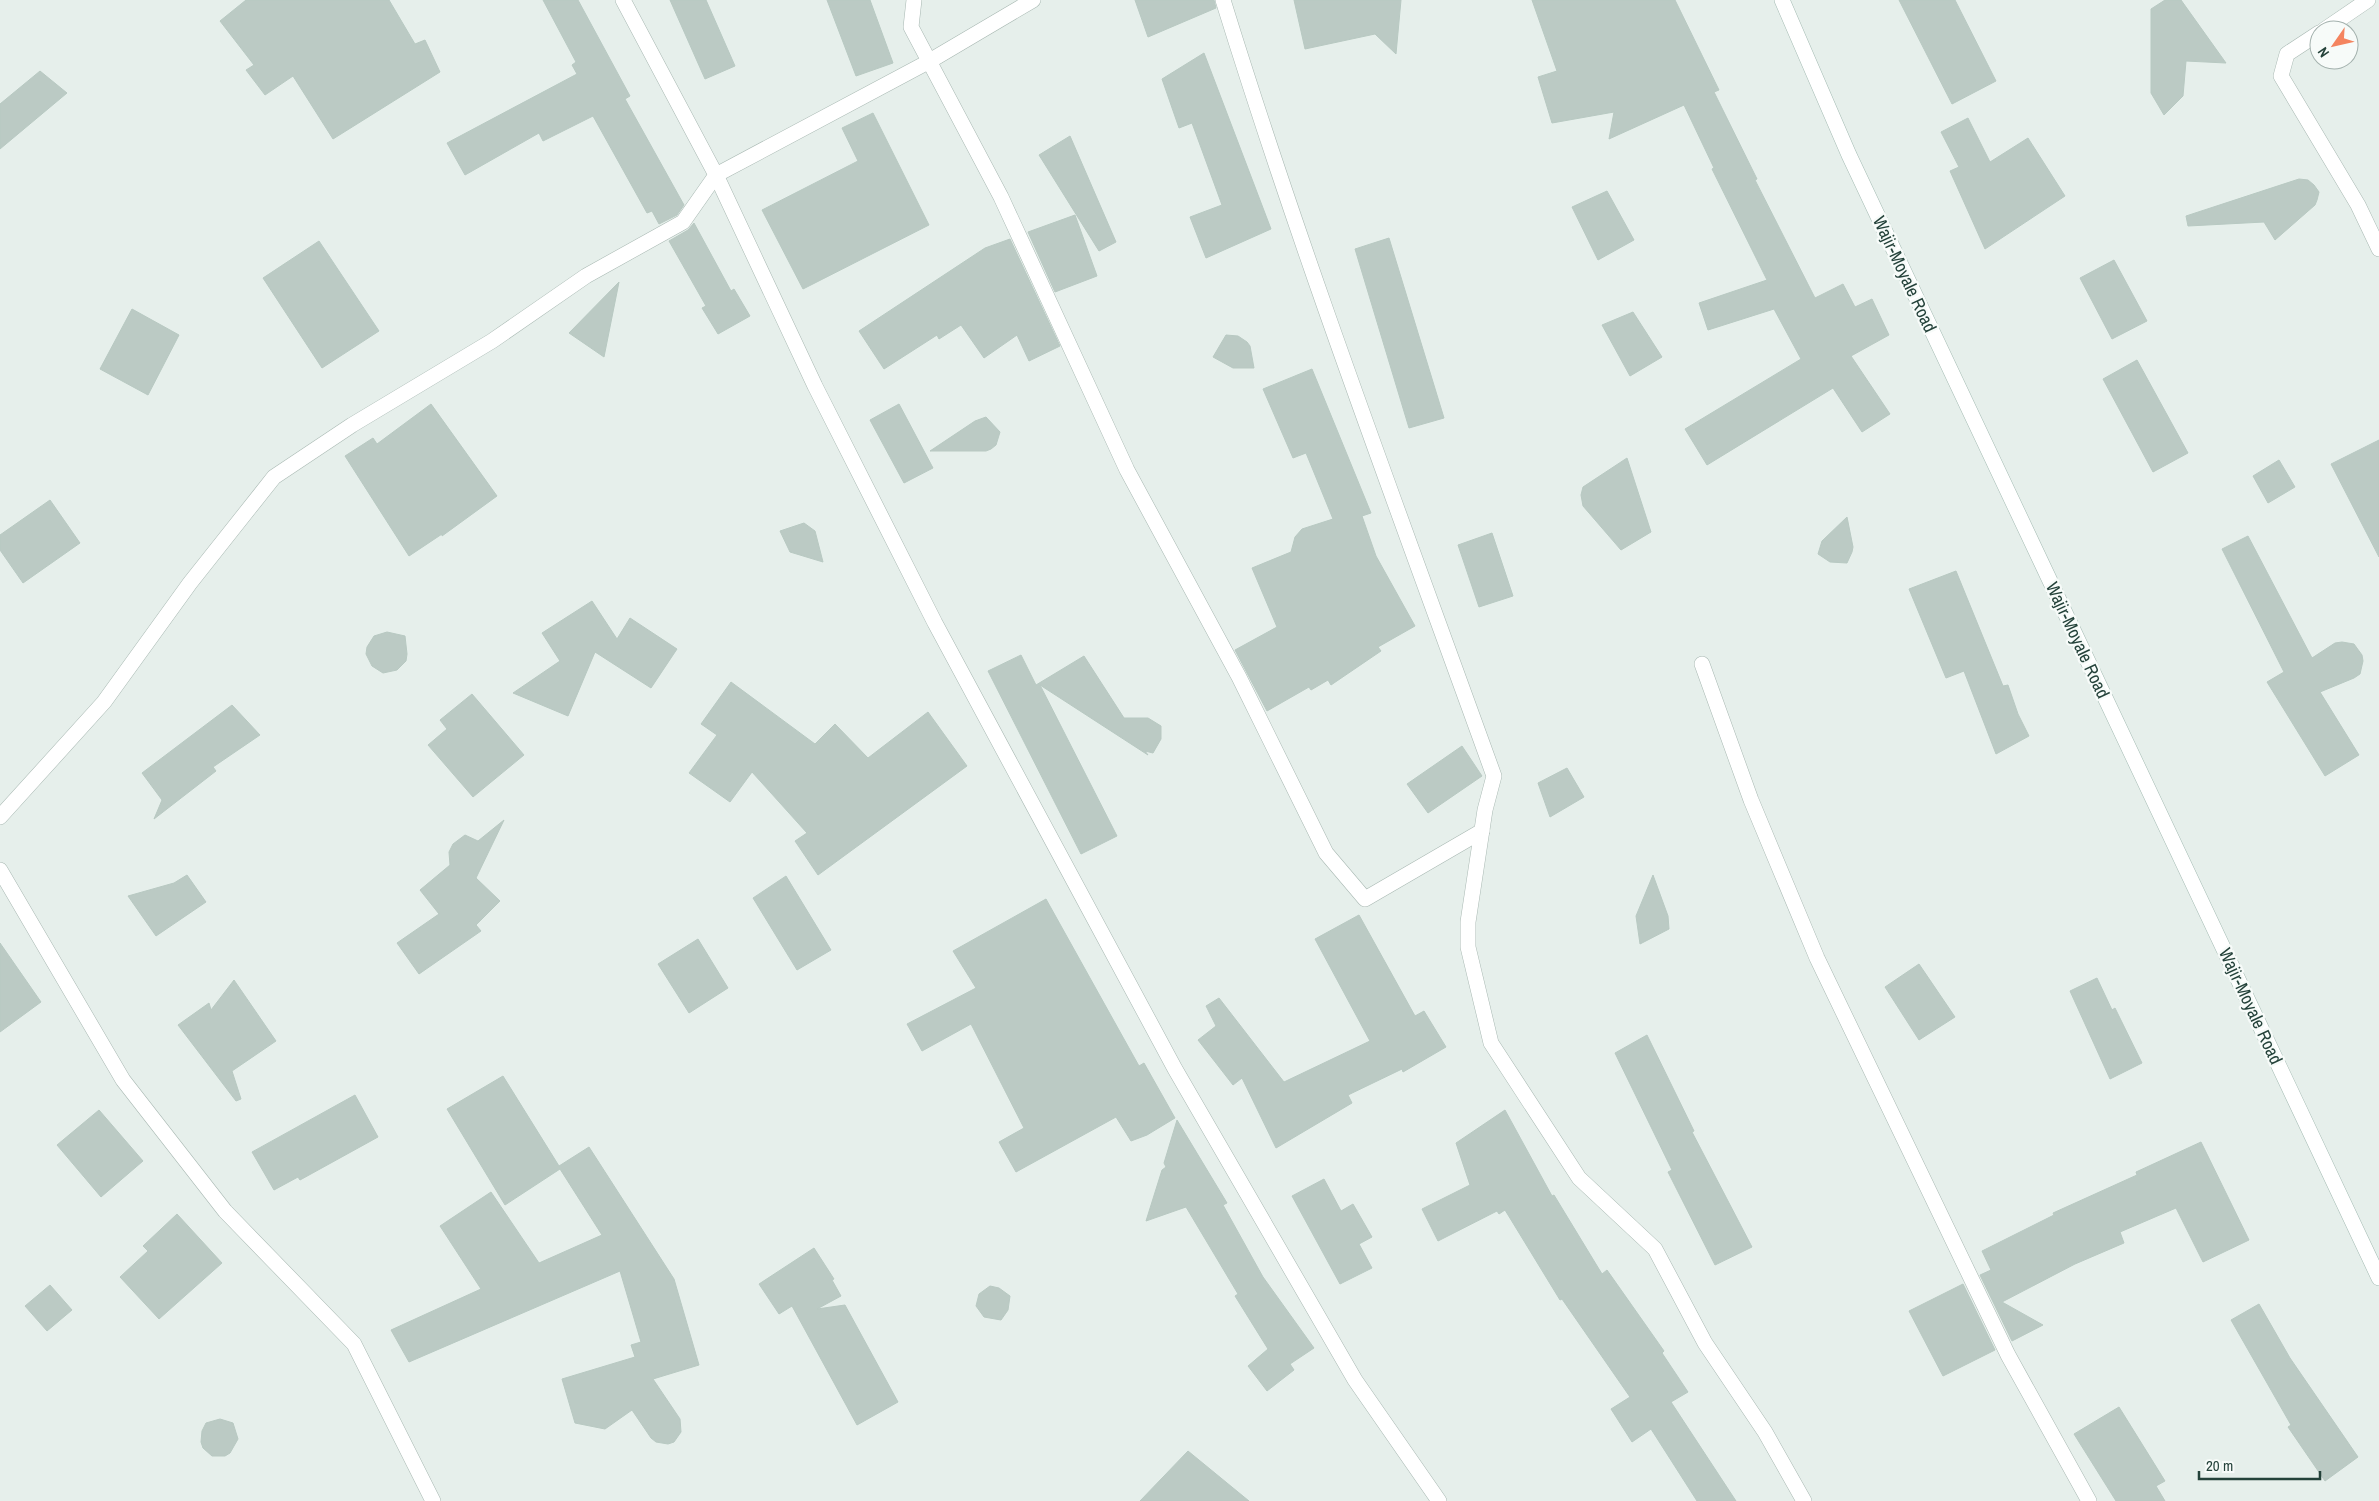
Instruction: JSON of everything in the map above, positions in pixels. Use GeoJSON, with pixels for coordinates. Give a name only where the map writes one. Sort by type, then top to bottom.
{"type":"FeatureCollection","features":[{"type":"Feature","properties":{"kind":"street"},"geometry":{"type":"LineString","coordinates":[[623,0],[716,175],[815,386],[930,614],[1175,1069],[1355,1380],[1438,1501]]}},
{"type":"Feature","properties":{"kind":"street"},"geometry":{"type":"LineString","coordinates":[[914,0],[911,26],[928,62],[1001,197],[1128,470],[1239,678],[1326,853],[1365,899],[1482,831]]}},
{"type":"Feature","properties":{"kind":"street"},"geometry":{"type":"LineString","coordinates":[[0,817],[104,702],[190,582],[274,477],[352,425],[492,341],[586,276],[683,222],[716,175],[928,62],[1034,0]]}},
{"type":"Feature","properties":{"kind":"street"},"geometry":{"type":"LineString","coordinates":[[1223,0],[1257,109],[1336,338],[1494,776],[1482,831],[1468,922],[1468,947],[1490,1043],[1579,1178],[1655,1249],[1705,1343],[1765,1432],[1804,1501]]}},
{"type":"Feature","properties":{"kind":"street","name":"Wajir-Moyale Road"},"geometry":{"type":"LineString","coordinates":[[1782,0],[1849,154],[2379,1278]]}},
{"type":"Feature","properties":{"kind":"street"},"geometry":{"type":"LineString","coordinates":[[2339,20],[2368,0]]}},
{"type":"Feature","properties":{"kind":"street"},"geometry":{"type":"LineString","coordinates":[[2309,40],[2287,54],[2281,76],[2358,205],[2379,249]]}},
{"type":"Feature","properties":{"kind":"street"},"geometry":{"type":"LineString","coordinates":[[1702,664],[1750,800],[1817,958],[2008,1355],[2089,1501]]}},
{"type":"Feature","properties":{"kind":"street"},"geometry":{"type":"LineString","coordinates":[[0,870],[122,1080],[225,1211],[354,1344],[434,1501]]}},
{"type":"Feature","properties":{"kind":"building"},"geometry":{"type":"Polygon","coordinates":[[[246,0],[389,0],[415,44],[425,40],[440,72],[333,139],[293,76],[265,95],[246,70],[254,65],[220,21],[246,0]]]}},
{"type":"Feature","properties":{"kind":"building"},"geometry":{"type":"Polygon","coordinates":[[[543,0],[578,0],[630,96],[625,99],[684,205],[677,215],[659,224],[652,211],[647,213],[593,116],[543,141],[539,133],[465,175],[447,143],[577,74],[572,65],[576,62],[543,0]]]}},
{"type":"Feature","properties":{"kind":"building"},"geometry":{"type":"Polygon","coordinates":[[[670,0],[706,0],[735,66],[705,79],[670,0]]]}},
{"type":"Feature","properties":{"kind":"building"},"geometry":{"type":"Polygon","coordinates":[[[827,0],[870,0],[893,63],[856,76],[827,0]]]}},
{"type":"Feature","properties":{"kind":"building"},"geometry":{"type":"Polygon","coordinates":[[[1135,0],[1214,0],[1216,8],[1148,37],[1135,0]]]}},
{"type":"Feature","properties":{"kind":"building"},"geometry":{"type":"Polygon","coordinates":[[[1294,0],[1401,0],[1396,54],[1375,34],[1305,49],[1294,0]]]}},
{"type":"Feature","properties":{"kind":"building"},"geometry":{"type":"Polygon","coordinates":[[[1532,0],[1675,0],[1719,90],[1714,92],[1757,179],[1755,180],[1815,298],[1843,284],[1855,307],[1872,299],[1889,335],[1851,356],[1890,414],[1862,432],[1833,388],[1707,465],[1685,429],[1801,359],[1774,309],[1708,330],[1699,303],[1767,280],[1712,169],[1714,168],[1684,105],[1609,139],[1614,112],[1552,123],[1538,77],[1557,71],[1532,0]]]}},
{"type":"Feature","properties":{"kind":"building"},"geometry":{"type":"Polygon","coordinates":[[[1899,0],[1955,0],[1996,81],[1952,104],[1899,0]]]}},
{"type":"Feature","properties":{"kind":"building"},"geometry":{"type":"Polygon","coordinates":[[[2165,0],[2181,0],[2226,63],[2186,61],[2183,96],[2164,115],[2151,93],[2151,9],[2165,0]]]}},
{"type":"Feature","properties":{"kind":"building"},"geometry":{"type":"Polygon","coordinates":[[[1204,53],[1271,229],[1206,258],[1190,217],[1222,205],[1192,123],[1179,128],[1162,79],[1204,53]]]}},
{"type":"Feature","properties":{"kind":"building"},"geometry":{"type":"Polygon","coordinates":[[[40,71],[67,93],[0,149],[0,104],[40,71]]]}},
{"type":"Feature","properties":{"kind":"building"},"geometry":{"type":"Polygon","coordinates":[[[873,113],[929,225],[803,289],[762,210],[858,161],[842,128],[873,113]]]}},
{"type":"Feature","properties":{"kind":"building"},"geometry":{"type":"Polygon","coordinates":[[[1968,118],[1990,162],[2028,138],[2065,196],[1985,249],[1950,171],[1959,167],[1941,132],[1968,118]]]}},
{"type":"Feature","properties":{"kind":"building"},"geometry":{"type":"Polygon","coordinates":[[[1070,136],[1116,242],[1099,251],[1039,155],[1070,136]]]}},
{"type":"Feature","properties":{"kind":"building"},"geometry":{"type":"Polygon","coordinates":[[[2299,179],[2308,180],[2314,185],[2319,192],[2317,200],[2315,205],[2275,240],[2264,222],[2188,226],[2186,216],[2299,179]]]}},
{"type":"Feature","properties":{"kind":"building"},"geometry":{"type":"Polygon","coordinates":[[[1607,191],[1634,240],[1598,260],[1572,207],[1607,191]]]}},
{"type":"Feature","properties":{"kind":"building"},"geometry":{"type":"Polygon","coordinates":[[[1075,215],[1097,276],[1055,292],[1028,232],[1075,215]]]}},
{"type":"Feature","properties":{"kind":"building"},"geometry":{"type":"Polygon","coordinates":[[[694,223],[731,291],[734,289],[750,316],[718,334],[702,308],[706,306],[669,241],[688,230],[694,223]]]}},
{"type":"Feature","properties":{"kind":"building"},"geometry":{"type":"Polygon","coordinates":[[[1389,238],[1444,418],[1409,428],[1355,249],[1389,238]]]}},
{"type":"Feature","properties":{"kind":"building"},"geometry":{"type":"Polygon","coordinates":[[[1010,239],[1060,346],[1029,361],[1017,335],[984,358],[961,325],[939,339],[937,335],[884,369],[859,331],[985,248],[1010,239]]]}},
{"type":"Feature","properties":{"kind":"building"},"geometry":{"type":"Polygon","coordinates":[[[319,241],[379,331],[322,368],[263,278],[319,241]]]}},
{"type":"Feature","properties":{"kind":"building"},"geometry":{"type":"Polygon","coordinates":[[[2114,260],[2147,321],[2112,339],[2080,278],[2114,260]]]}},
{"type":"Feature","properties":{"kind":"building"},"geometry":{"type":"Polygon","coordinates":[[[619,282],[604,357],[569,333],[619,282]]]}},
{"type":"Feature","properties":{"kind":"building"},"geometry":{"type":"Polygon","coordinates":[[[132,309],[179,335],[148,395],[100,369],[132,309]]]}},
{"type":"Feature","properties":{"kind":"building"},"geometry":{"type":"Polygon","coordinates":[[[1633,312],[1662,357],[1630,376],[1602,325],[1633,312]]]}},
{"type":"Feature","properties":{"kind":"building"},"geometry":{"type":"Polygon","coordinates":[[[1226,335],[1238,336],[1247,342],[1250,346],[1254,368],[1233,368],[1213,357],[1226,335]]]}},
{"type":"Feature","properties":{"kind":"building"},"geometry":{"type":"Polygon","coordinates":[[[2137,360],[2188,453],[2153,472],[2103,379],[2137,360]]]}},
{"type":"Feature","properties":{"kind":"building"},"geometry":{"type":"Polygon","coordinates":[[[1312,369],[1371,513],[1362,516],[1376,556],[1415,626],[1378,647],[1381,651],[1331,685],[1328,680],[1311,690],[1309,687],[1267,711],[1235,650],[1277,627],[1252,568],[1291,552],[1295,537],[1302,529],[1333,519],[1306,453],[1293,458],[1263,389],[1312,369]]]}},
{"type":"Feature","properties":{"kind":"building"},"geometry":{"type":"Polygon","coordinates":[[[431,404],[497,496],[442,536],[442,534],[409,556],[345,456],[373,438],[377,444],[431,404]]]}},
{"type":"Feature","properties":{"kind":"building"},"geometry":{"type":"Polygon","coordinates":[[[899,404],[933,468],[904,483],[870,420],[899,404]]]}},
{"type":"Feature","properties":{"kind":"building"},"geometry":{"type":"Polygon","coordinates":[[[986,417],[1000,432],[996,445],[991,449],[986,451],[930,451],[975,421],[986,417]]]}},
{"type":"Feature","properties":{"kind":"building"},"geometry":{"type":"Polygon","coordinates":[[[2379,440],[2379,557],[2331,464],[2379,440]]]}},
{"type":"Feature","properties":{"kind":"building"},"geometry":{"type":"Polygon","coordinates":[[[1627,458],[1651,532],[1621,550],[1583,506],[1581,495],[1583,487],[1627,458]]]}},
{"type":"Feature","properties":{"kind":"building"},"geometry":{"type":"Polygon","coordinates":[[[2279,460],[2295,487],[2268,503],[2253,476],[2279,460]]]}},
{"type":"Feature","properties":{"kind":"building"},"geometry":{"type":"Polygon","coordinates":[[[50,500],[80,543],[23,583],[0,550],[0,535],[50,500]]]}},
{"type":"Feature","properties":{"kind":"building"},"geometry":{"type":"Polygon","coordinates":[[[1847,517],[1853,547],[1852,552],[1847,563],[1830,562],[1818,554],[1822,541],[1847,517]]]}},
{"type":"Feature","properties":{"kind":"building"},"geometry":{"type":"Polygon","coordinates":[[[804,523],[815,531],[823,562],[790,552],[780,531],[804,523]]]}},
{"type":"Feature","properties":{"kind":"building"},"geometry":{"type":"Polygon","coordinates":[[[1492,533],[1513,596],[1479,607],[1458,545],[1492,533]]]}},
{"type":"Feature","properties":{"kind":"building"},"geometry":{"type":"Polygon","coordinates":[[[2248,536],[2312,658],[2335,643],[2342,642],[2354,644],[2362,655],[2363,661],[2360,674],[2320,692],[2359,755],[2325,776],[2267,682],[2284,672],[2222,549],[2248,536]]]}},
{"type":"Feature","properties":{"kind":"building"},"geometry":{"type":"Polygon","coordinates":[[[1956,571],[2003,686],[2008,685],[2018,714],[2029,736],[1996,754],[1964,671],[1946,678],[1909,589],[1956,571]]]}},
{"type":"Feature","properties":{"kind":"building"},"geometry":{"type":"Polygon","coordinates":[[[592,601],[617,639],[630,618],[677,649],[651,688],[595,652],[568,716],[513,693],[560,661],[542,633],[592,601]]]}},
{"type":"Feature","properties":{"kind":"building"},"geometry":{"type":"Polygon","coordinates":[[[387,632],[405,636],[407,654],[406,661],[397,670],[383,673],[372,666],[366,654],[367,647],[374,636],[387,632]]]}},
{"type":"Feature","properties":{"kind":"building"},"geometry":{"type":"Polygon","coordinates":[[[1021,655],[1036,685],[1084,656],[1124,718],[1148,718],[1161,726],[1161,739],[1153,753],[1145,751],[1148,755],[1040,685],[1117,836],[1081,854],[988,671],[1021,655]]]}},
{"type":"Feature","properties":{"kind":"building"},"geometry":{"type":"Polygon","coordinates":[[[731,682],[815,744],[835,724],[868,758],[928,712],[967,766],[818,875],[795,841],[807,833],[752,772],[730,802],[689,773],[717,735],[701,724],[731,682]]]}},
{"type":"Feature","properties":{"kind":"building"},"geometry":{"type":"Polygon","coordinates":[[[472,694],[524,755],[473,797],[428,745],[447,729],[440,720],[472,694]]]}},
{"type":"Feature","properties":{"kind":"building"},"geometry":{"type":"Polygon","coordinates":[[[232,705],[260,735],[213,767],[216,771],[154,819],[162,800],[142,773],[232,705]]]}},
{"type":"Feature","properties":{"kind":"building"},"geometry":{"type":"Polygon","coordinates":[[[1462,746],[1482,776],[1428,813],[1407,784],[1462,746]]]}},
{"type":"Feature","properties":{"kind":"building"},"geometry":{"type":"Polygon","coordinates":[[[1567,768],[1584,797],[1550,817],[1538,783],[1567,768]]]}},
{"type":"Feature","properties":{"kind":"building"},"geometry":{"type":"Polygon","coordinates":[[[504,820],[476,878],[500,901],[476,925],[481,931],[419,974],[397,943],[439,914],[420,890],[450,865],[449,852],[453,844],[465,835],[478,841],[504,820]]]}},
{"type":"Feature","properties":{"kind":"building"},"geometry":{"type":"Polygon","coordinates":[[[187,875],[206,902],[156,936],[128,896],[174,883],[187,875]]]}},
{"type":"Feature","properties":{"kind":"building"},"geometry":{"type":"Polygon","coordinates":[[[1653,875],[1668,916],[1669,929],[1640,944],[1636,916],[1653,875]]]}},
{"type":"Feature","properties":{"kind":"building"},"geometry":{"type":"Polygon","coordinates":[[[786,876],[831,950],[797,970],[753,898],[786,876]]]}},
{"type":"Feature","properties":{"kind":"building"},"geometry":{"type":"Polygon","coordinates":[[[1046,899],[1139,1066],[1144,1063],[1175,1118],[1147,1135],[1131,1141],[1116,1117],[1016,1172],[999,1142],[1024,1128],[971,1024],[922,1051],[907,1024],[976,988],[953,951],[1046,899]]]}},
{"type":"Feature","properties":{"kind":"building"},"geometry":{"type":"Polygon","coordinates":[[[1359,915],[1415,1016],[1424,1011],[1446,1047],[1403,1072],[1402,1069],[1348,1095],[1352,1103],[1276,1148],[1242,1078],[1233,1085],[1198,1040],[1216,1026],[1206,1006],[1219,998],[1284,1082],[1370,1041],[1315,939],[1359,915]]]}},
{"type":"Feature","properties":{"kind":"building"},"geometry":{"type":"Polygon","coordinates":[[[698,939],[728,988],[689,1013],[658,964],[698,939]]]}},
{"type":"Feature","properties":{"kind":"building"},"geometry":{"type":"Polygon","coordinates":[[[0,943],[41,1002],[0,1032],[0,943]]]}},
{"type":"Feature","properties":{"kind":"building"},"geometry":{"type":"Polygon","coordinates":[[[1919,964],[1955,1017],[1919,1040],[1885,987],[1919,964]]]}},
{"type":"Feature","properties":{"kind":"building"},"geometry":{"type":"Polygon","coordinates":[[[2097,978],[2112,1010],[2115,1008],[2142,1063],[2110,1079],[2070,991],[2097,978]]]}},
{"type":"Feature","properties":{"kind":"building"},"geometry":{"type":"Polygon","coordinates":[[[234,980],[276,1041],[232,1071],[241,1099],[236,1101],[178,1025],[209,1003],[211,1010],[234,980]]]}},
{"type":"Feature","properties":{"kind":"building"},"geometry":{"type":"Polygon","coordinates":[[[1647,1035],[1694,1131],[1692,1132],[1752,1247],[1715,1265],[1668,1172],[1672,1170],[1615,1053],[1647,1035]]]}},
{"type":"Feature","properties":{"kind":"building"},"geometry":{"type":"Polygon","coordinates":[[[503,1076],[559,1166],[589,1147],[674,1279],[699,1365],[653,1379],[680,1419],[681,1432],[674,1442],[668,1444],[656,1442],[651,1438],[632,1410],[605,1429],[575,1423],[562,1379],[635,1357],[631,1345],[641,1342],[620,1271],[409,1362],[391,1330],[481,1289],[440,1226],[491,1192],[539,1263],[602,1235],[560,1169],[505,1205],[447,1109],[503,1076]]]}},
{"type":"Feature","properties":{"kind":"building"},"geometry":{"type":"Polygon","coordinates":[[[355,1095],[378,1137],[300,1180],[298,1177],[274,1190],[252,1152],[355,1095]]]}},
{"type":"Feature","properties":{"kind":"building"},"geometry":{"type":"Polygon","coordinates":[[[99,1110],[143,1161],[101,1197],[57,1145],[99,1110]]]}},
{"type":"Feature","properties":{"kind":"building"},"geometry":{"type":"Polygon","coordinates":[[[1505,1110],[1552,1196],[1554,1195],[1602,1274],[1607,1270],[1664,1351],[1662,1353],[1688,1392],[1671,1402],[1736,1501],[1697,1501],[1651,1429],[1632,1442],[1611,1409],[1630,1397],[1562,1299],[1560,1300],[1505,1210],[1499,1214],[1497,1211],[1438,1241],[1422,1209],[1470,1185],[1456,1143],[1505,1110]]]}},
{"type":"Feature","properties":{"kind":"building"},"geometry":{"type":"Polygon","coordinates":[[[1177,1120],[1227,1203],[1223,1205],[1263,1277],[1314,1348],[1290,1364],[1294,1370],[1267,1391],[1248,1366],[1268,1349],[1235,1296],[1238,1294],[1186,1207],[1146,1221],[1162,1170],[1166,1167],[1164,1163],[1177,1120]]]}},
{"type":"Feature","properties":{"kind":"building"},"geometry":{"type":"Polygon","coordinates":[[[2201,1142],[2249,1240],[2203,1262],[2176,1208],[2120,1232],[2124,1243],[2075,1264],[2002,1302],[2043,1325],[2012,1341],[1980,1275],[1991,1270],[1982,1251],[2054,1215],[2053,1213],[2137,1175],[2136,1172],[2201,1142]]]}},
{"type":"Feature","properties":{"kind":"building"},"geometry":{"type":"Polygon","coordinates":[[[1324,1179],[1341,1211],[1353,1204],[1372,1237],[1359,1244],[1372,1268],[1340,1284],[1292,1196],[1324,1179]]]}},
{"type":"Feature","properties":{"kind":"building"},"geometry":{"type":"Polygon","coordinates":[[[177,1214],[222,1263],[159,1319],[120,1277],[148,1251],[143,1246],[177,1214]]]}},
{"type":"Feature","properties":{"kind":"building"},"geometry":{"type":"Polygon","coordinates":[[[814,1248],[834,1279],[832,1280],[841,1296],[817,1309],[845,1305],[898,1402],[857,1425],[792,1306],[779,1314],[759,1284],[814,1248]]]}},
{"type":"Feature","properties":{"kind":"building"},"geometry":{"type":"Polygon","coordinates":[[[1963,1284],[1995,1350],[1943,1376],[1909,1311],[1963,1284]]]}},
{"type":"Feature","properties":{"kind":"building"},"geometry":{"type":"Polygon","coordinates":[[[50,1285],[72,1310],[47,1331],[25,1306],[50,1285]]]}},
{"type":"Feature","properties":{"kind":"building"},"geometry":{"type":"Polygon","coordinates":[[[990,1286],[999,1288],[1010,1296],[1008,1310],[1001,1320],[984,1317],[976,1306],[979,1294],[990,1286]]]}},
{"type":"Feature","properties":{"kind":"building"},"geometry":{"type":"Polygon","coordinates":[[[2259,1304],[2290,1358],[2358,1457],[2325,1481],[2288,1427],[2291,1425],[2231,1320],[2259,1304]]]}},
{"type":"Feature","properties":{"kind":"building"},"geometry":{"type":"Polygon","coordinates":[[[2119,1407],[2165,1481],[2156,1486],[2165,1501],[2116,1501],[2074,1434],[2119,1407]]]}},
{"type":"Feature","properties":{"kind":"building"},"geometry":{"type":"Polygon","coordinates":[[[220,1419],[233,1423],[238,1439],[230,1453],[225,1456],[212,1456],[203,1448],[201,1442],[202,1431],[206,1423],[220,1419]]]}},
{"type":"Feature","properties":{"kind":"building"},"geometry":{"type":"Polygon","coordinates":[[[1188,1451],[1249,1501],[1140,1501],[1188,1451]]]}}]}
